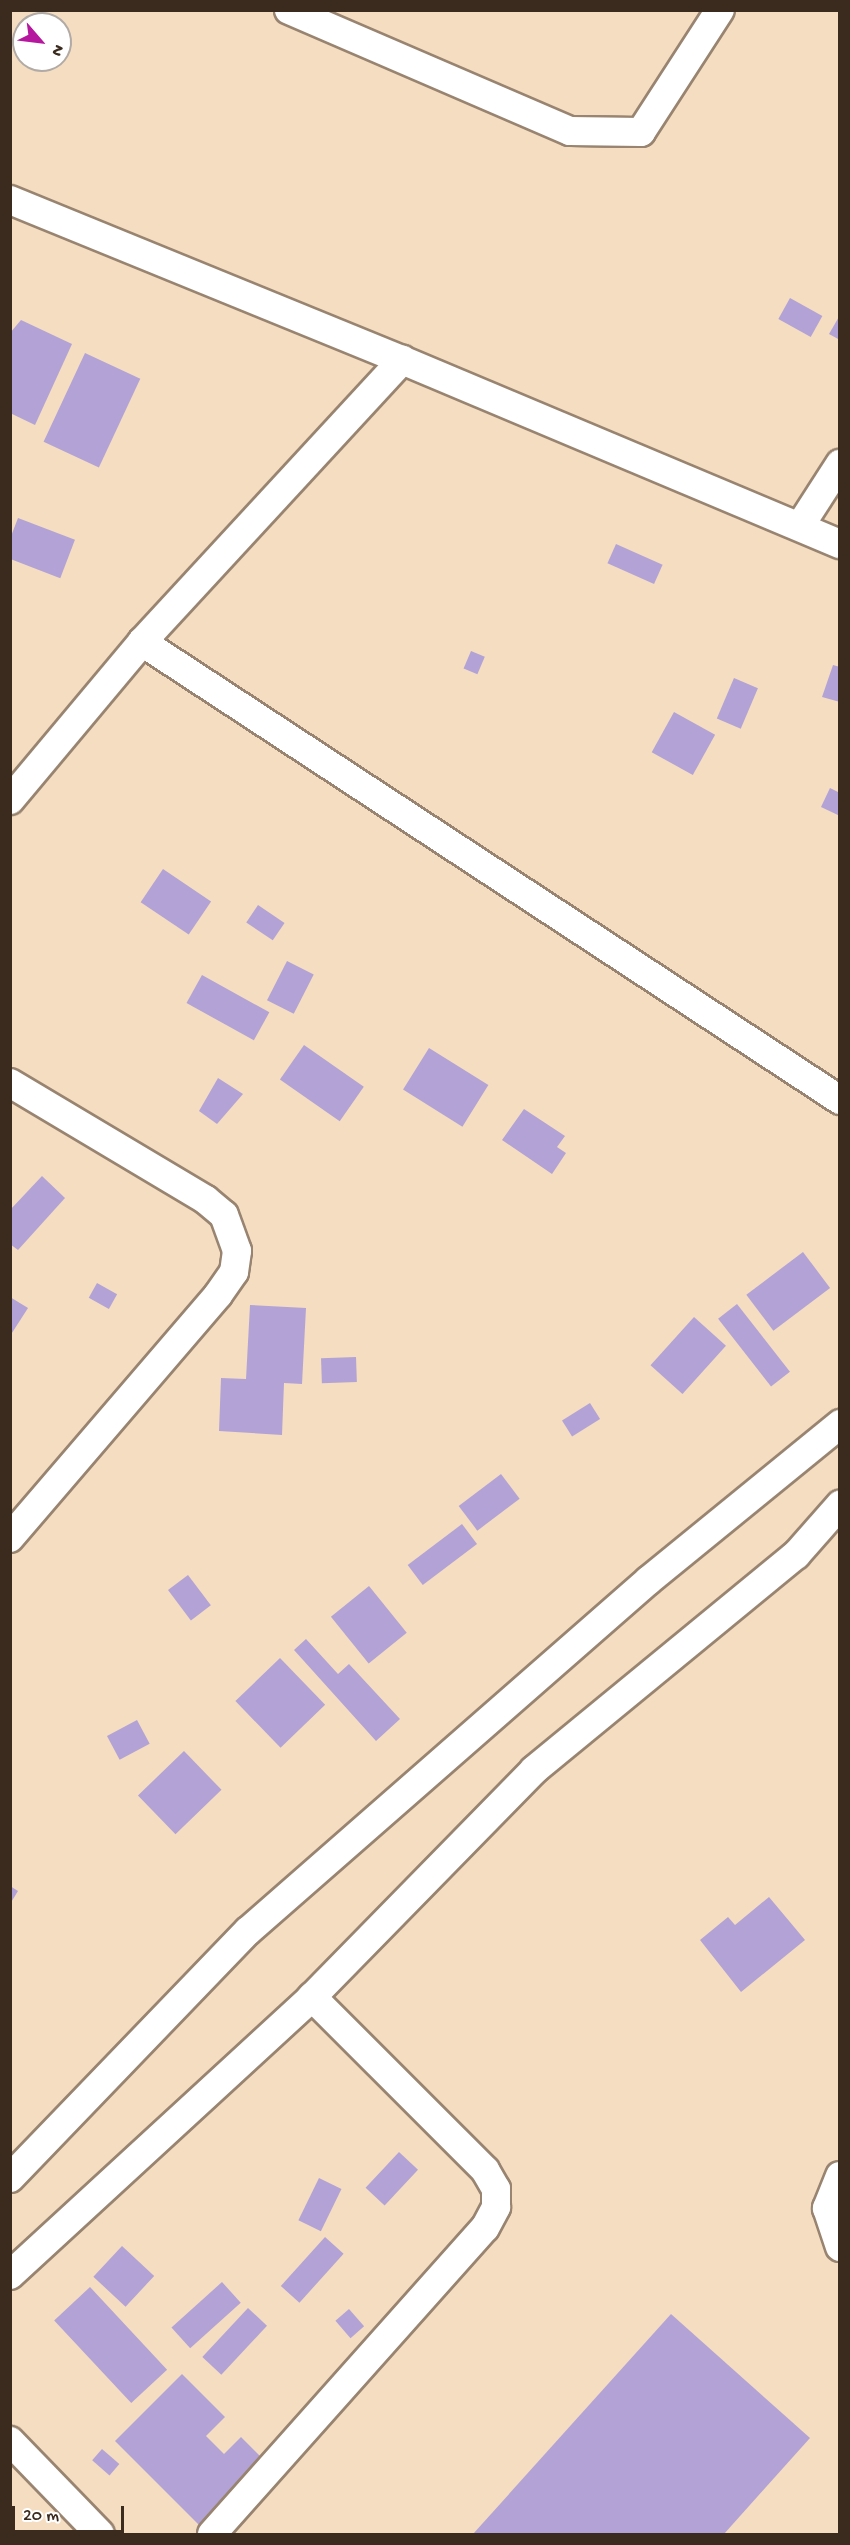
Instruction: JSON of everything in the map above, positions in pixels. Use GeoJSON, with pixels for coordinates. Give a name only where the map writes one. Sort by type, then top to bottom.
{"type":"FeatureCollection","features":[{"type":"Feature","properties":{"kind":"street"},"geometry":{"type":"LineString","coordinates":[[289,10],[570,131],[629,132],[641,132],[720,10]]}},
{"type":"Feature","properties":{"kind":"street"},"geometry":{"type":"LineString","coordinates":[[10,200],[402,360],[840,544]]}},
{"type":"Feature","properties":{"kind":"street"},"geometry":{"type":"LineString","coordinates":[[10,800],[142,642],[402,360]]}},
{"type":"Feature","properties":{"kind":"street"},"geometry":{"type":"LineString","coordinates":[[800,526],[840,464]]}},
{"type":"Feature","properties":{"kind":"street"},"geometry":{"type":"LineString","coordinates":[[142,642],[840,1100]]}},
{"type":"Feature","properties":{"kind":"street"},"geometry":{"type":"LineString","coordinates":[[10,1083],[206,1200],[224,1215],[237,1251],[234,1272],[218,1295],[10,1538]]}},
{"type":"Feature","properties":{"kind":"street"},"geometry":{"type":"LineString","coordinates":[[10,2178],[248,1931],[649,1580],[840,1424]]}},
{"type":"Feature","properties":{"kind":"street"},"geometry":{"type":"LineString","coordinates":[[10,2275],[312,1997],[534,1770],[796,1555],[840,1505]]}},
{"type":"Feature","properties":{"kind":"street"},"geometry":{"type":"LineString","coordinates":[[212,2535],[485,2228],[496,2207],[496,2189],[486,2170],[312,1997]]}},
{"type":"Feature","properties":{"kind":"street"},"geometry":{"type":"LineString","coordinates":[[840,2176],[827,2208],[828,2225],[840,2247]]}},
{"type":"Feature","properties":{"kind":"street"},"geometry":{"type":"LineString","coordinates":[[10,2441],[100,2535]]}},
{"type":"Feature","properties":{"kind":"building"},"geometry":{"type":"Polygon","coordinates":[[[790,298],[822,316],[811,337],[778,319],[790,298]]]}},
{"type":"Feature","properties":{"kind":"building"},"geometry":{"type":"Polygon","coordinates":[[[840,315],[840,340],[829,334],[840,315]]]}},
{"type":"Feature","properties":{"kind":"building"},"geometry":{"type":"Polygon","coordinates":[[[21,320],[72,344],[35,425],[10,413],[10,333],[21,320]]]}},
{"type":"Feature","properties":{"kind":"building"},"geometry":{"type":"Polygon","coordinates":[[[85,353],[140,379],[99,468],[44,442],[85,353]]]}},
{"type":"Feature","properties":{"kind":"building"},"geometry":{"type":"Polygon","coordinates":[[[18,518],[75,540],[60,578],[10,559],[10,539],[18,518]]]}},
{"type":"Feature","properties":{"kind":"building"},"geometry":{"type":"Polygon","coordinates":[[[616,544],[663,565],[654,584],[607,563],[616,544]]]}},
{"type":"Feature","properties":{"kind":"building"},"geometry":{"type":"Polygon","coordinates":[[[471,651],[485,657],[477,674],[464,668],[471,651]]]}},
{"type":"Feature","properties":{"kind":"building"},"geometry":{"type":"Polygon","coordinates":[[[833,665],[840,667],[840,702],[822,697],[833,665]]]}},
{"type":"Feature","properties":{"kind":"building"},"geometry":{"type":"Polygon","coordinates":[[[734,678],[758,688],[741,729],[717,719],[734,678]]]}},
{"type":"Feature","properties":{"kind":"building"},"geometry":{"type":"Polygon","coordinates":[[[674,712],[715,735],[693,775],[652,752],[674,712]]]}},
{"type":"Feature","properties":{"kind":"building"},"geometry":{"type":"Polygon","coordinates":[[[830,788],[840,793],[840,816],[821,807],[830,788]]]}},
{"type":"Feature","properties":{"kind":"building"},"geometry":{"type":"Polygon","coordinates":[[[163,869],[211,901],[189,935],[141,902],[163,869]]]}},
{"type":"Feature","properties":{"kind":"building"},"geometry":{"type":"Polygon","coordinates":[[[258,905],[285,923],[273,940],[246,922],[258,905]]]}},
{"type":"Feature","properties":{"kind":"building"},"geometry":{"type":"Polygon","coordinates":[[[287,961],[314,975],[294,1014],[267,1000],[287,961]]]}},
{"type":"Feature","properties":{"kind":"building"},"geometry":{"type":"Polygon","coordinates":[[[202,975],[269,1012],[254,1040],[186,1003],[202,975]]]}},
{"type":"Feature","properties":{"kind":"building"},"geometry":{"type":"Polygon","coordinates":[[[304,1045],[364,1087],[340,1121],[280,1079],[304,1045]]]}},
{"type":"Feature","properties":{"kind":"building"},"geometry":{"type":"Polygon","coordinates":[[[429,1048],[488,1085],[462,1127],[403,1090],[429,1048]]]}},
{"type":"Feature","properties":{"kind":"building"},"geometry":{"type":"Polygon","coordinates":[[[218,1078],[243,1094],[217,1124],[199,1111],[218,1078]]]}},
{"type":"Feature","properties":{"kind":"building"},"geometry":{"type":"Polygon","coordinates":[[[524,1109],[565,1136],[557,1147],[566,1153],[552,1174],[502,1140],[524,1109]]]}},
{"type":"Feature","properties":{"kind":"building"},"geometry":{"type":"Polygon","coordinates":[[[42,1176],[65,1198],[18,1250],[10,1244],[10,1210],[42,1176]]]}},
{"type":"Feature","properties":{"kind":"building"},"geometry":{"type":"Polygon","coordinates":[[[803,1252],[830,1288],[773,1331],[746,1295],[803,1252]]]}},
{"type":"Feature","properties":{"kind":"building"},"geometry":{"type":"Polygon","coordinates":[[[97,1283],[117,1294],[109,1309],[89,1298],[97,1283]]]}},
{"type":"Feature","properties":{"kind":"building"},"geometry":{"type":"Polygon","coordinates":[[[10,1297],[28,1308],[10,1336],[10,1297]]]}},
{"type":"Feature","properties":{"kind":"building"},"geometry":{"type":"Polygon","coordinates":[[[737,1304],[790,1372],[771,1387],[718,1319],[737,1304]]]}},
{"type":"Feature","properties":{"kind":"building"},"geometry":{"type":"Polygon","coordinates":[[[250,1305],[306,1308],[302,1384],[284,1383],[282,1435],[219,1431],[221,1378],[246,1379],[250,1305]]]}},
{"type":"Feature","properties":{"kind":"building"},"geometry":{"type":"Polygon","coordinates":[[[694,1317],[726,1346],[682,1394],[651,1365],[694,1317]]]}},
{"type":"Feature","properties":{"kind":"building"},"geometry":{"type":"Polygon","coordinates":[[[356,1357],[357,1382],[322,1383],[321,1358],[356,1357]]]}},
{"type":"Feature","properties":{"kind":"building"},"geometry":{"type":"Polygon","coordinates":[[[590,1403],[600,1419],[572,1437],[562,1420],[590,1403]]]}},
{"type":"Feature","properties":{"kind":"building"},"geometry":{"type":"Polygon","coordinates":[[[501,1474],[520,1499],[477,1531],[459,1506],[501,1474]]]}},
{"type":"Feature","properties":{"kind":"building"},"geometry":{"type":"Polygon","coordinates":[[[462,1524],[477,1544],[423,1585],[408,1565],[462,1524]]]}},
{"type":"Feature","properties":{"kind":"building"},"geometry":{"type":"Polygon","coordinates":[[[188,1575],[211,1605],[191,1620],[168,1590],[188,1575]]]}},
{"type":"Feature","properties":{"kind":"building"},"geometry":{"type":"Polygon","coordinates":[[[369,1586],[407,1633],[369,1663],[331,1617],[369,1586]]]}},
{"type":"Feature","properties":{"kind":"building"},"geometry":{"type":"Polygon","coordinates":[[[306,1639],[338,1674],[349,1664],[400,1719],[376,1741],[294,1650],[306,1639]]]}},
{"type":"Feature","properties":{"kind":"building"},"geometry":{"type":"Polygon","coordinates":[[[280,1658],[325,1705],[281,1748],[235,1701],[280,1658]]]}},
{"type":"Feature","properties":{"kind":"building"},"geometry":{"type":"Polygon","coordinates":[[[137,1720],[150,1744],[120,1760],[107,1736],[137,1720]]]}},
{"type":"Feature","properties":{"kind":"building"},"geometry":{"type":"Polygon","coordinates":[[[184,1751],[222,1790],[175,1834],[138,1795],[184,1751]]]}},
{"type":"Feature","properties":{"kind":"building"},"geometry":{"type":"Polygon","coordinates":[[[10,1886],[18,1891],[10,1904],[10,1886]]]}},
{"type":"Feature","properties":{"kind":"building"},"geometry":{"type":"Polygon","coordinates":[[[769,1897],[805,1940],[741,1992],[700,1940],[728,1917],[735,1925],[769,1897]]]}},
{"type":"Feature","properties":{"kind":"building"},"geometry":{"type":"Polygon","coordinates":[[[399,2152],[418,2170],[385,2206],[366,2188],[399,2152]]]}},
{"type":"Feature","properties":{"kind":"building"},"geometry":{"type":"Polygon","coordinates":[[[319,2178],[341,2189],[321,2231],[298,2220],[319,2178]]]}},
{"type":"Feature","properties":{"kind":"building"},"geometry":{"type":"Polygon","coordinates":[[[325,2237],[344,2254],[299,2303],[281,2286],[325,2237]]]}},
{"type":"Feature","properties":{"kind":"building"},"geometry":{"type":"Polygon","coordinates":[[[122,2246],[154,2276],[126,2307],[93,2277],[122,2246]]]}},
{"type":"Feature","properties":{"kind":"building"},"geometry":{"type":"Polygon","coordinates":[[[222,2282],[241,2303],[190,2348],[171,2328],[222,2282]]]}},
{"type":"Feature","properties":{"kind":"building"},"geometry":{"type":"Polygon","coordinates":[[[90,2287],[167,2370],[131,2403],[54,2320],[90,2287]]]}},
{"type":"Feature","properties":{"kind":"building"},"geometry":{"type":"Polygon","coordinates":[[[248,2308],[267,2326],[221,2375],[202,2357],[248,2308]]]}},
{"type":"Feature","properties":{"kind":"building"},"geometry":{"type":"Polygon","coordinates":[[[349,2309],[364,2326],[351,2338],[335,2321],[349,2309]]]}},
{"type":"Feature","properties":{"kind":"building"},"geometry":{"type":"Polygon","coordinates":[[[671,2314],[810,2438],[724,2534],[473,2534],[671,2314]]]}},
{"type":"Feature","properties":{"kind":"building"},"geometry":{"type":"Polygon","coordinates":[[[182,2374],[225,2417],[206,2436],[224,2454],[241,2437],[266,2462],[201,2527],[115,2441],[182,2374]]]}},
{"type":"Feature","properties":{"kind":"building"},"geometry":{"type":"Polygon","coordinates":[[[102,2449],[119,2464],[110,2475],[92,2460],[102,2449]]]}}]}
